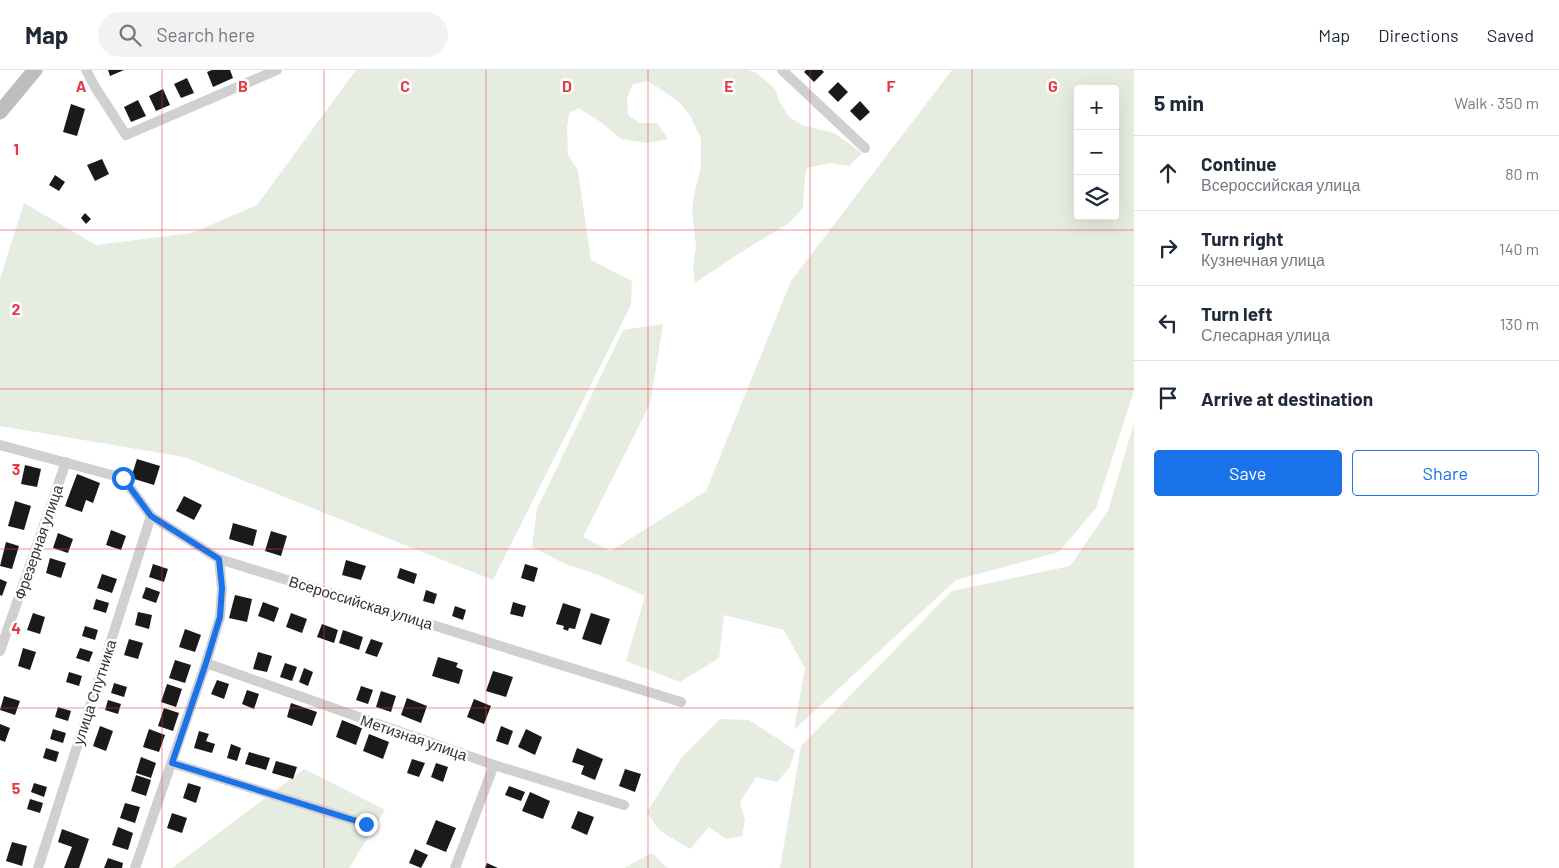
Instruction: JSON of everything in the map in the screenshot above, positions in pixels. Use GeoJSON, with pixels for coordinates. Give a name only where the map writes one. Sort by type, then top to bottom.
{"type":"FeatureCollection","features":[{"type":"Feature","properties":{"kind":"street"},"geometry":{"type":"LineString","coordinates":[[0,112],[35,70]]}},
{"type":"Feature","properties":{"kind":"street"},"geometry":{"type":"LineString","coordinates":[[86,70],[126,135],[277,70]]}},
{"type":"Feature","properties":{"kind":"street"},"geometry":{"type":"LineString","coordinates":[[788,72],[865,148]]}},
{"type":"Feature","properties":{"kind":"street","name":"Всероссийская улица"},"geometry":{"type":"LineString","coordinates":[[0,445],[123,478],[151,516],[219,559],[681,702]]}},
{"type":"Feature","properties":{"kind":"street","name":"Фрезерная улица"},"geometry":{"type":"LineString","coordinates":[[0,651],[66,462]]}},
{"type":"Feature","properties":{"kind":"street","name":"улица Спутника"},"geometry":{"type":"LineString","coordinates":[[38,868],[151,516]]}},
{"type":"Feature","properties":{"kind":"street"},"geometry":{"type":"LineString","coordinates":[[135,868],[220,617],[222,588],[219,559]]}},
{"type":"Feature","properties":{"kind":"street","name":"Метизная улица"},"geometry":{"type":"LineString","coordinates":[[206,663],[494,765],[624,805]]}},
{"type":"Feature","properties":{"kind":"street"},"geometry":{"type":"LineString","coordinates":[[172,763],[366,824]]}},
{"type":"Feature","properties":{"kind":"street"},"geometry":{"type":"LineString","coordinates":[[455,868],[494,765]]}},
{"type":"Feature","properties":{"kind":"shaded area"},"geometry":{"type":"Polygon","coordinates":[[[356,70],[748,70],[757,73],[776,90],[779,101],[789,117],[802,125],[834,133],[862,153],[849,166],[830,163],[807,168],[803,208],[789,223],[695,283],[693,267],[696,247],[692,210],[701,167],[701,139],[691,117],[678,101],[648,81],[633,84],[627,98],[628,115],[640,123],[657,123],[668,139],[647,143],[621,139],[602,123],[579,108],[569,113],[567,128],[568,155],[578,171],[591,260],[632,281],[631,305],[493,580],[184,457],[0,426],[0,279],[24,203],[96,245],[192,233],[257,205],[356,70]]]}},
{"type":"Feature","properties":{"kind":"shaded area"},"geometry":{"type":"Polygon","coordinates":[[[952,70],[1134,70],[1134,391],[1096,508],[1059,552],[956,580],[794,730],[805,668],[784,630],[724,615],[719,658],[680,682],[626,661],[645,596],[596,574],[565,564],[532,547],[537,509],[623,330],[663,324],[650,404],[583,537],[611,551],[706,491],[791,281],[952,70]]]}},
{"type":"Feature","properties":{"kind":"shaded area"},"geometry":{"type":"Polygon","coordinates":[[[1134,423],[1134,868],[780,868],[801,746],[952,591],[1070,566],[1108,511],[1134,423]]]}},
{"type":"Feature","properties":{"kind":"shaded area"},"geometry":{"type":"Polygon","coordinates":[[[720,719],[749,720],[795,750],[790,767],[777,782],[756,777],[740,802],[745,820],[742,836],[726,839],[709,827],[690,849],[659,830],[647,812],[682,757],[720,719]]]}},
{"type":"Feature","properties":{"kind":"shaded area"},"geometry":{"type":"Polygon","coordinates":[[[304,769],[385,810],[349,868],[172,868],[304,769]]]}},
{"type":"Feature","properties":{"kind":"shaded area"},"geometry":{"type":"Polygon","coordinates":[[[652,853],[667,868],[624,868],[652,853]]]}},
{"type":"Feature","properties":{"kind":"building"},"geometry":{"type":"Polygon","coordinates":[[[108,70],[124,70],[110,76],[108,70]]]}},
{"type":"Feature","properties":{"kind":"building"},"geometry":{"type":"Polygon","coordinates":[[[212,70],[230,70],[233,78],[213,87],[207,72],[212,70]]]}},
{"type":"Feature","properties":{"kind":"building"},"geometry":{"type":"Polygon","coordinates":[[[806,70],[822,70],[824,72],[814,82],[804,72],[806,70]]]}},
{"type":"Feature","properties":{"kind":"building"},"geometry":{"type":"Polygon","coordinates":[[[187,78],[194,93],[181,98],[174,84],[187,78]]]}},
{"type":"Feature","properties":{"kind":"building"},"geometry":{"type":"Polygon","coordinates":[[[838,82],[848,92],[838,102],[828,92],[838,82]]]}},
{"type":"Feature","properties":{"kind":"building"},"geometry":{"type":"Polygon","coordinates":[[[163,89],[170,105],[156,111],[149,96],[163,89]]]}},
{"type":"Feature","properties":{"kind":"building"},"geometry":{"type":"Polygon","coordinates":[[[138,100],[146,116],[131,122],[124,107],[138,100]]]}},
{"type":"Feature","properties":{"kind":"building"},"geometry":{"type":"Polygon","coordinates":[[[860,101],[870,112],[860,121],[850,111],[860,101]]]}},
{"type":"Feature","properties":{"kind":"building"},"geometry":{"type":"Polygon","coordinates":[[[71,104],[85,109],[77,136],[63,132],[71,104]]]}},
{"type":"Feature","properties":{"kind":"building"},"geometry":{"type":"Polygon","coordinates":[[[102,159],[109,174],[95,181],[87,165],[102,159]]]}},
{"type":"Feature","properties":{"kind":"building"},"geometry":{"type":"Polygon","coordinates":[[[55,175],[65,182],[59,191],[49,185],[55,175]]]}},
{"type":"Feature","properties":{"kind":"building"},"geometry":{"type":"Polygon","coordinates":[[[85,213],[91,219],[86,224],[81,218],[85,213]]]}},
{"type":"Feature","properties":{"kind":"building"},"geometry":{"type":"Polygon","coordinates":[[[137,459],[160,466],[154,485],[131,478],[137,459]]]}},
{"type":"Feature","properties":{"kind":"building"},"geometry":{"type":"Polygon","coordinates":[[[25,465],[41,469],[37,487],[21,484],[25,465]]]}},
{"type":"Feature","properties":{"kind":"building"},"geometry":{"type":"Polygon","coordinates":[[[77,474],[100,483],[93,503],[86,500],[82,512],[65,506],[77,474]]]}},
{"type":"Feature","properties":{"kind":"building"},"geometry":{"type":"Polygon","coordinates":[[[184,496],[202,505],[194,520],[176,511],[184,496]]]}},
{"type":"Feature","properties":{"kind":"building"},"geometry":{"type":"Polygon","coordinates":[[[15,501],[31,506],[24,530],[8,526],[15,501]]]}},
{"type":"Feature","properties":{"kind":"building"},"geometry":{"type":"Polygon","coordinates":[[[233,523],[257,530],[253,546],[229,539],[233,523]]]}},
{"type":"Feature","properties":{"kind":"building"},"geometry":{"type":"Polygon","coordinates":[[[111,530],[126,536],[121,550],[106,545],[111,530]]]}},
{"type":"Feature","properties":{"kind":"building"},"geometry":{"type":"Polygon","coordinates":[[[271,531],[287,536],[281,556],[265,551],[271,531]]]}},
{"type":"Feature","properties":{"kind":"building"},"geometry":{"type":"Polygon","coordinates":[[[58,533],[73,539],[68,553],[53,548],[58,533]]]}},
{"type":"Feature","properties":{"kind":"building"},"geometry":{"type":"Polygon","coordinates":[[[6,542],[19,546],[12,569],[0,566],[6,542]]]}},
{"type":"Feature","properties":{"kind":"building"},"geometry":{"type":"Polygon","coordinates":[[[50,558],[66,563],[61,578],[46,573],[50,558]]]}},
{"type":"Feature","properties":{"kind":"building"},"geometry":{"type":"Polygon","coordinates":[[[346,560],[366,566],[361,580],[342,575],[346,560]]]}},
{"type":"Feature","properties":{"kind":"building"},"geometry":{"type":"Polygon","coordinates":[[[153,564],[168,569],[164,582],[149,577],[153,564]]]}},
{"type":"Feature","properties":{"kind":"building"},"geometry":{"type":"Polygon","coordinates":[[[525,564],[538,568],[534,582],[521,578],[525,564]]]}},
{"type":"Feature","properties":{"kind":"building"},"geometry":{"type":"Polygon","coordinates":[[[400,568],[417,574],[414,584],[397,578],[400,568]]]}},
{"type":"Feature","properties":{"kind":"building"},"geometry":{"type":"Polygon","coordinates":[[[102,574],[117,579],[112,593],[97,588],[102,574]]]}},
{"type":"Feature","properties":{"kind":"building"},"geometry":{"type":"Polygon","coordinates":[[[0,579],[7,582],[2,596],[0,595],[0,579]]]}},
{"type":"Feature","properties":{"kind":"building"},"geometry":{"type":"Polygon","coordinates":[[[146,587],[160,592],[156,603],[142,598],[146,587]]]}},
{"type":"Feature","properties":{"kind":"building"},"geometry":{"type":"Polygon","coordinates":[[[426,590],[437,594],[434,604],[423,601],[426,590]]]}},
{"type":"Feature","properties":{"kind":"building"},"geometry":{"type":"Polygon","coordinates":[[[235,595],[252,599],[247,622],[229,618],[235,595]]]}},
{"type":"Feature","properties":{"kind":"building"},"geometry":{"type":"Polygon","coordinates":[[[96,599],[109,603],[106,613],[93,609],[96,599]]]}},
{"type":"Feature","properties":{"kind":"building"},"geometry":{"type":"Polygon","coordinates":[[[263,602],[279,608],[274,622],[258,616],[263,602]]]}},
{"type":"Feature","properties":{"kind":"building"},"geometry":{"type":"Polygon","coordinates":[[[513,602],[526,606],[523,617],[510,614],[513,602]]]}},
{"type":"Feature","properties":{"kind":"building"},"geometry":{"type":"Polygon","coordinates":[[[563,603],[581,609],[575,629],[569,628],[568,631],[563,629],[564,626],[556,624],[563,603]]]}},
{"type":"Feature","properties":{"kind":"building"},"geometry":{"type":"Polygon","coordinates":[[[455,606],[466,610],[463,620],[452,616],[455,606]]]}},
{"type":"Feature","properties":{"kind":"building"},"geometry":{"type":"Polygon","coordinates":[[[138,612],[152,615],[149,629],[135,625],[138,612]]]}},
{"type":"Feature","properties":{"kind":"building"},"geometry":{"type":"Polygon","coordinates":[[[33,613],[45,617],[40,634],[27,630],[33,613]]]}},
{"type":"Feature","properties":{"kind":"building"},"geometry":{"type":"Polygon","coordinates":[[[291,613],[307,619],[302,633],[286,627],[291,613]]]}},
{"type":"Feature","properties":{"kind":"building"},"geometry":{"type":"Polygon","coordinates":[[[591,613],[610,619],[601,645],[582,639],[591,613]]]}},
{"type":"Feature","properties":{"kind":"building"},"geometry":{"type":"Polygon","coordinates":[[[322,624],[338,630],[334,643],[317,637],[322,624]]]}},
{"type":"Feature","properties":{"kind":"building"},"geometry":{"type":"Polygon","coordinates":[[[85,626],[98,630],[95,640],[82,636],[85,626]]]}},
{"type":"Feature","properties":{"kind":"building"},"geometry":{"type":"Polygon","coordinates":[[[185,629],[201,635],[195,652],[179,647],[185,629]]]}},
{"type":"Feature","properties":{"kind":"building"},"geometry":{"type":"Polygon","coordinates":[[[343,630],[363,637],[359,650],[339,643],[343,630]]]}},
{"type":"Feature","properties":{"kind":"building"},"geometry":{"type":"Polygon","coordinates":[[[129,639],[143,643],[138,659],[124,655],[129,639]]]}},
{"type":"Feature","properties":{"kind":"building"},"geometry":{"type":"Polygon","coordinates":[[[371,639],[383,643],[377,657],[365,653],[371,639]]]}},
{"type":"Feature","properties":{"kind":"building"},"geometry":{"type":"Polygon","coordinates":[[[23,648],[36,652],[30,670],[18,666],[23,648]]]}},
{"type":"Feature","properties":{"kind":"building"},"geometry":{"type":"Polygon","coordinates":[[[80,648],[93,652],[89,662],[76,658],[80,648]]]}},
{"type":"Feature","properties":{"kind":"building"},"geometry":{"type":"Polygon","coordinates":[[[258,652],[272,656],[267,672],[253,669],[258,652]]]}},
{"type":"Feature","properties":{"kind":"building"},"geometry":{"type":"Polygon","coordinates":[[[438,657],[458,663],[456,667],[463,670],[459,684],[432,676],[438,657]]]}},
{"type":"Feature","properties":{"kind":"building"},"geometry":{"type":"Polygon","coordinates":[[[175,660],[191,665],[185,683],[169,678],[175,660]]]}},
{"type":"Feature","properties":{"kind":"building"},"geometry":{"type":"Polygon","coordinates":[[[285,663],[297,667],[292,681],[280,677],[285,663]]]}},
{"type":"Feature","properties":{"kind":"building"},"geometry":{"type":"Polygon","coordinates":[[[304,668],[313,672],[308,686],[299,682],[304,668]]]}},
{"type":"Feature","properties":{"kind":"building"},"geometry":{"type":"Polygon","coordinates":[[[493,671],[513,677],[506,697],[486,691],[493,671]]]}},
{"type":"Feature","properties":{"kind":"building"},"geometry":{"type":"Polygon","coordinates":[[[69,672],[82,676],[79,686],[66,682],[69,672]]]}},
{"type":"Feature","properties":{"kind":"building"},"geometry":{"type":"Polygon","coordinates":[[[217,680],[229,684],[224,699],[211,694],[217,680]]]}},
{"type":"Feature","properties":{"kind":"building"},"geometry":{"type":"Polygon","coordinates":[[[114,683],[127,687],[124,697],[111,693],[114,683]]]}},
{"type":"Feature","properties":{"kind":"building"},"geometry":{"type":"Polygon","coordinates":[[[167,684],[182,689],[176,707],[161,702],[167,684]]]}},
{"type":"Feature","properties":{"kind":"building"},"geometry":{"type":"Polygon","coordinates":[[[361,686],[373,690],[368,704],[356,700],[361,686]]]}},
{"type":"Feature","properties":{"kind":"building"},"geometry":{"type":"Polygon","coordinates":[[[247,690],[259,694],[254,709],[242,704],[247,690]]]}},
{"type":"Feature","properties":{"kind":"building"},"geometry":{"type":"Polygon","coordinates":[[[381,691],[396,696],[391,712],[376,707],[381,691]]]}},
{"type":"Feature","properties":{"kind":"building"},"geometry":{"type":"Polygon","coordinates":[[[4,696],[20,701],[15,715],[0,710],[4,696]]]}},
{"type":"Feature","properties":{"kind":"building"},"geometry":{"type":"Polygon","coordinates":[[[407,698],[427,706],[421,723],[401,715],[407,698]]]}},
{"type":"Feature","properties":{"kind":"building"},"geometry":{"type":"Polygon","coordinates":[[[474,699],[491,706],[484,724],[467,717],[474,699]]]}},
{"type":"Feature","properties":{"kind":"building"},"geometry":{"type":"Polygon","coordinates":[[[108,700],[121,704],[118,714],[105,710],[108,700]]]}},
{"type":"Feature","properties":{"kind":"building"},"geometry":{"type":"Polygon","coordinates":[[[291,703],[317,712],[312,726],[287,717],[291,703]]]}},
{"type":"Feature","properties":{"kind":"building"},"geometry":{"type":"Polygon","coordinates":[[[58,707],[71,711],[68,721],[55,717],[58,707]]]}},
{"type":"Feature","properties":{"kind":"building"},"geometry":{"type":"Polygon","coordinates":[[[164,708],[179,713],[173,731],[158,726],[164,708]]]}},
{"type":"Feature","properties":{"kind":"building"},"geometry":{"type":"Polygon","coordinates":[[[342,720],[362,728],[356,745],[336,737],[342,720]]]}},
{"type":"Feature","properties":{"kind":"building"},"geometry":{"type":"Polygon","coordinates":[[[0,724],[10,728],[5,742],[0,740],[0,724]]]}},
{"type":"Feature","properties":{"kind":"building"},"geometry":{"type":"Polygon","coordinates":[[[100,726],[113,731],[106,751],[93,746],[100,726]]]}},
{"type":"Feature","properties":{"kind":"building"},"geometry":{"type":"Polygon","coordinates":[[[501,726],[513,731],[508,745],[496,741],[501,726]]]}},
{"type":"Feature","properties":{"kind":"building"},"geometry":{"type":"Polygon","coordinates":[[[53,729],[66,733],[63,743],[50,739],[53,729]]]}},
{"type":"Feature","properties":{"kind":"building"},"geometry":{"type":"Polygon","coordinates":[[[149,729],[165,735],[159,752],[143,747],[149,729]]]}},
{"type":"Feature","properties":{"kind":"building"},"geometry":{"type":"Polygon","coordinates":[[[526,729],[542,737],[535,755],[518,747],[526,729]]]}},
{"type":"Feature","properties":{"kind":"building"},"geometry":{"type":"Polygon","coordinates":[[[199,731],[209,734],[206,741],[215,744],[212,753],[194,748],[199,731]]]}},
{"type":"Feature","properties":{"kind":"building"},"geometry":{"type":"Polygon","coordinates":[[[369,734],[389,742],[383,759],[363,751],[369,734]]]}},
{"type":"Feature","properties":{"kind":"building"},"geometry":{"type":"Polygon","coordinates":[[[231,744],[241,748],[237,761],[227,758],[231,744]]]}},
{"type":"Feature","properties":{"kind":"building"},"geometry":{"type":"Polygon","coordinates":[[[46,748],[59,752],[56,762],[43,758],[46,748]]]}},
{"type":"Feature","properties":{"kind":"building"},"geometry":{"type":"Polygon","coordinates":[[[577,748],[603,759],[595,780],[581,774],[584,766],[572,762],[577,748]]]}},
{"type":"Feature","properties":{"kind":"building"},"geometry":{"type":"Polygon","coordinates":[[[249,752],[270,758],[266,770],[245,764],[249,752]]]}},
{"type":"Feature","properties":{"kind":"building"},"geometry":{"type":"Polygon","coordinates":[[[141,757],[156,763],[151,778],[136,773],[141,757]]]}},
{"type":"Feature","properties":{"kind":"building"},"geometry":{"type":"Polygon","coordinates":[[[412,759],[425,763],[419,777],[407,773],[412,759]]]}},
{"type":"Feature","properties":{"kind":"building"},"geometry":{"type":"Polygon","coordinates":[[[276,761],[297,767],[293,779],[272,773],[276,761]]]}},
{"type":"Feature","properties":{"kind":"building"},"geometry":{"type":"Polygon","coordinates":[[[436,763],[448,767],[443,782],[431,777],[436,763]]]}},
{"type":"Feature","properties":{"kind":"building"},"geometry":{"type":"Polygon","coordinates":[[[625,769],[641,774],[635,792],[619,786],[625,769]]]}},
{"type":"Feature","properties":{"kind":"building"},"geometry":{"type":"Polygon","coordinates":[[[136,775],[151,780],[146,796],[131,791],[136,775]]]}},
{"type":"Feature","properties":{"kind":"building"},"geometry":{"type":"Polygon","coordinates":[[[34,783],[47,787],[44,797],[31,792],[34,783]]]}},
{"type":"Feature","properties":{"kind":"building"},"geometry":{"type":"Polygon","coordinates":[[[188,783],[201,787],[196,803],[183,798],[188,783]]]}},
{"type":"Feature","properties":{"kind":"building"},"geometry":{"type":"Polygon","coordinates":[[[509,786],[525,792],[521,801],[505,795],[509,786]]]}},
{"type":"Feature","properties":{"kind":"building"},"geometry":{"type":"Polygon","coordinates":[[[530,792],[550,801],[543,819],[522,811],[530,792]]]}},
{"type":"Feature","properties":{"kind":"building"},"geometry":{"type":"Polygon","coordinates":[[[30,799],[43,803],[40,813],[27,809],[30,799]]]}},
{"type":"Feature","properties":{"kind":"building"},"geometry":{"type":"Polygon","coordinates":[[[125,803],[140,807],[135,823],[120,818],[125,803]]]}},
{"type":"Feature","properties":{"kind":"building"},"geometry":{"type":"Polygon","coordinates":[[[578,811],[594,817],[587,835],[571,828],[578,811]]]}},
{"type":"Feature","properties":{"kind":"building"},"geometry":{"type":"Polygon","coordinates":[[[172,813],[187,818],[182,833],[167,828],[172,813]]]}},
{"type":"Feature","properties":{"kind":"building"},"geometry":{"type":"Polygon","coordinates":[[[436,820],[456,828],[446,852],[426,844],[436,820]]]}},
{"type":"Feature","properties":{"kind":"building"},"geometry":{"type":"Polygon","coordinates":[[[118,827],[133,833],[128,850],[112,845],[118,827]]]}},
{"type":"Feature","properties":{"kind":"building"},"geometry":{"type":"Polygon","coordinates":[[[62,829],[89,839],[79,868],[64,868],[72,847],[58,842],[62,829]]]}},
{"type":"Feature","properties":{"kind":"building"},"geometry":{"type":"Polygon","coordinates":[[[12,842],[27,846],[22,866],[6,861],[12,842]]]}},
{"type":"Feature","properties":{"kind":"building"},"geometry":{"type":"Polygon","coordinates":[[[415,849],[428,855],[421,868],[409,863],[415,849]]]}},
{"type":"Feature","properties":{"kind":"building"},"geometry":{"type":"Polygon","coordinates":[[[108,858],[123,863],[122,868],[104,868],[108,858]]]}},
{"type":"Feature","properties":{"kind":"building"},"geometry":{"type":"Polygon","coordinates":[[[487,863],[498,868],[485,868],[487,863]]]}},
{"type":"Feature","properties":{"kind":"route"},"geometry":{"type":"LineString","coordinates":[[123,478],[151,516],[219,559],[222,588],[220,617],[172,763],[366,824]]}}]}
